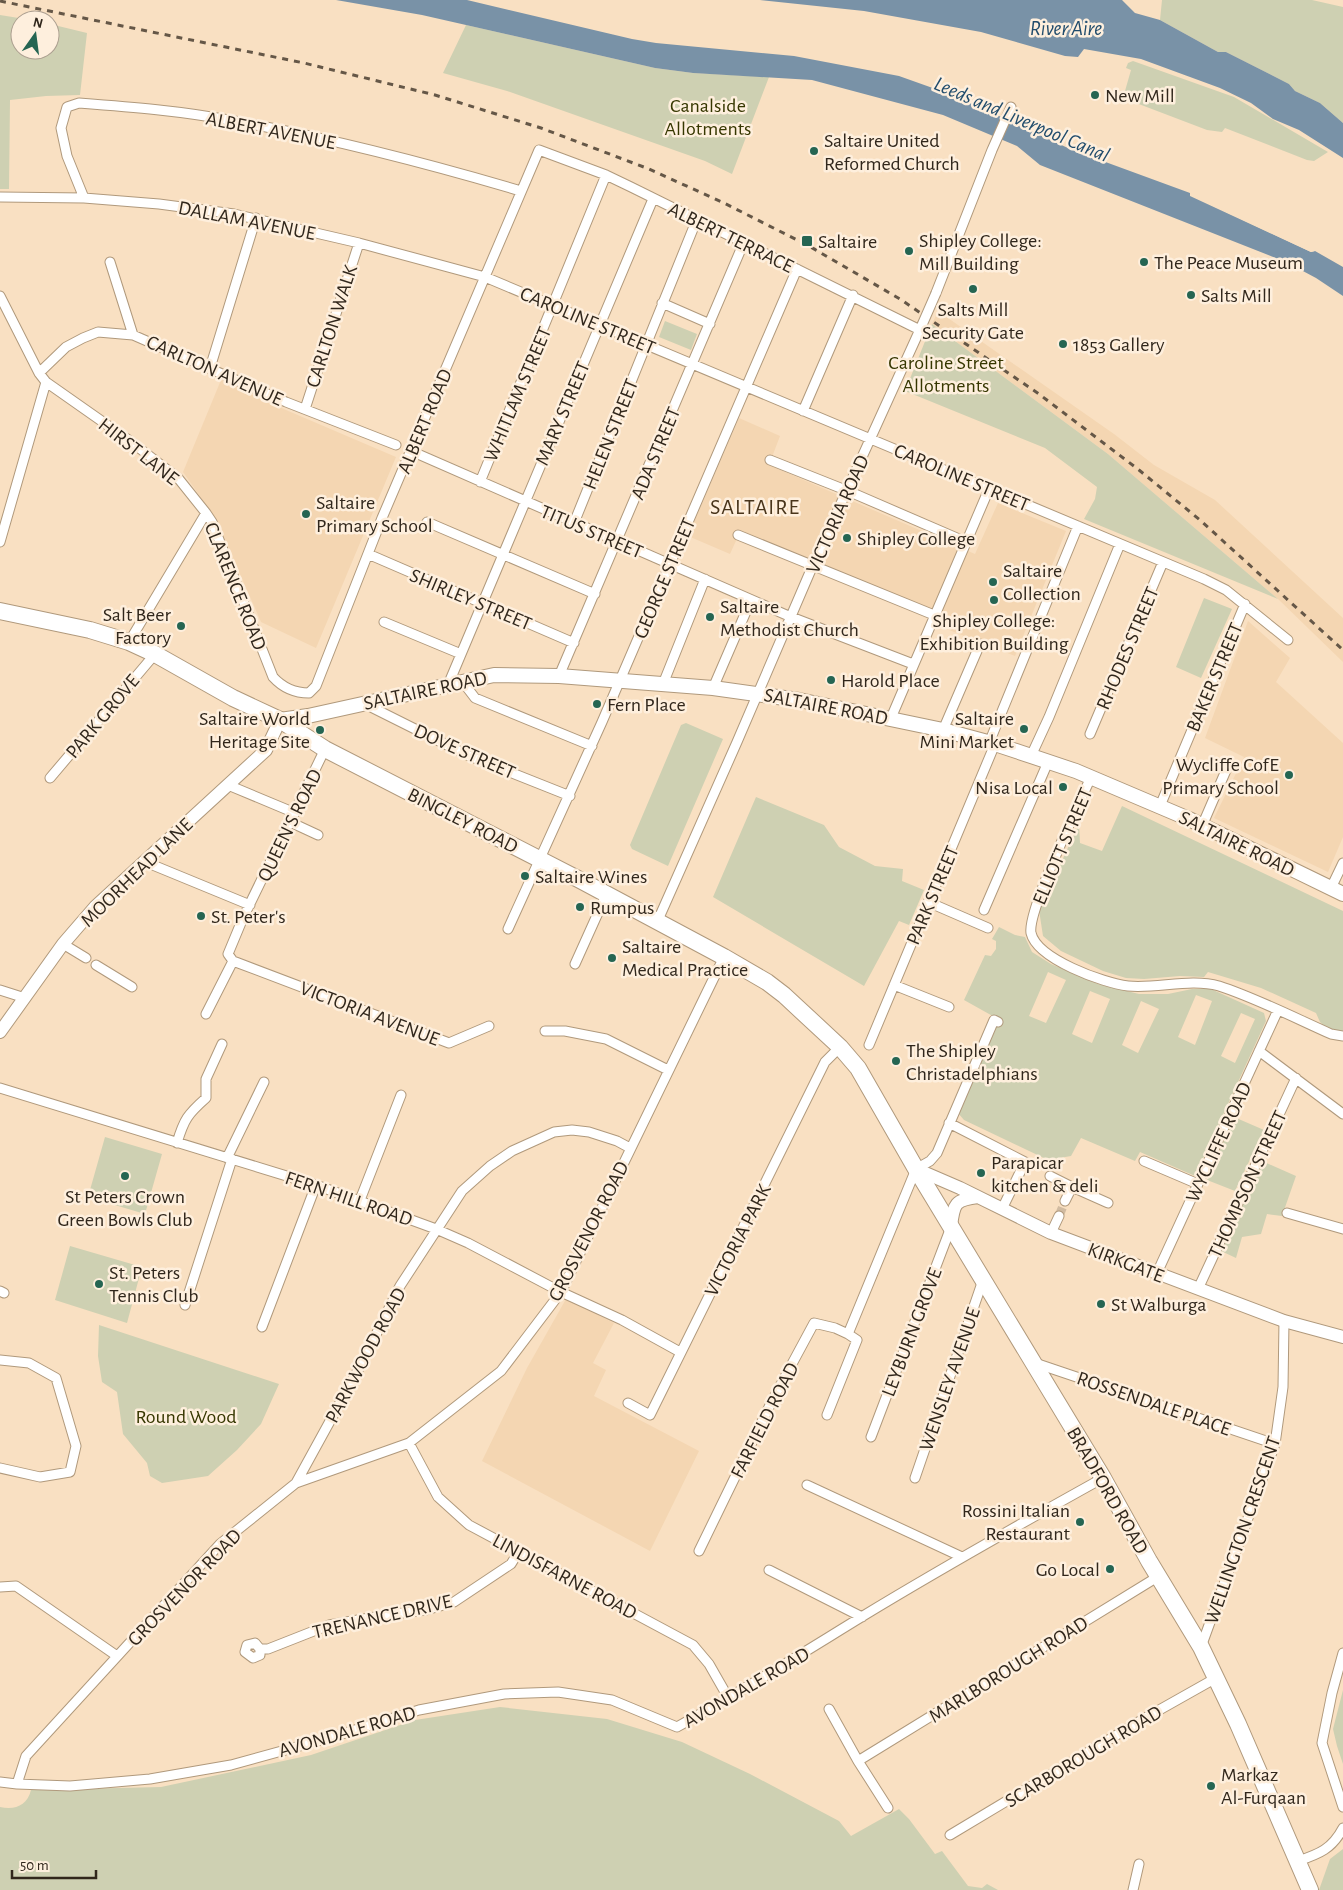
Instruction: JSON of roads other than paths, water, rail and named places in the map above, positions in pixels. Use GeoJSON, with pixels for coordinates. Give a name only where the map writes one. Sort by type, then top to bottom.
{"type":"FeatureCollection","features":[{"type":"Feature","properties":{"kind":"highway","name":"BINGLEY ROAD"},"geometry":{"type":"LineString","coordinates":[[0,611],[74,626],[129,642],[155,654],[233,698],[280,720],[325,749],[607,893],[724,957],[767,982],[784,995],[840,1047],[858,1068],[879,1104]]}},
{"type":"Feature","properties":{"kind":"highway","name":"BRADFORD ROAD"},"geometry":{"type":"LineString","coordinates":[[879,1104],[916,1169],[1103,1478],[1201,1647],[1310,1890]]}},
{"type":"Feature","properties":{"kind":"main road","name":"SALTAIRE ROAD"},"geometry":{"type":"LineString","coordinates":[[280,720],[308,716],[494,675],[559,676],[620,680],[758,693],[891,718],[943,730],[1048,762],[1091,777],[1160,806],[1337,891]]}},
{"type":"Feature","properties":{"kind":"street","name":"ALBERT AVENUE"},"geometry":{"type":"LineString","coordinates":[[84,198],[67,156],[61,128],[67,107],[79,103],[162,110],[234,121],[447,169],[521,191]]}},
{"type":"Feature","properties":{"kind":"street","name":"VICTORIA ROAD"},"geometry":{"type":"LineString","coordinates":[[658,920],[813,565],[936,293],[992,150],[1011,109]]}},
{"type":"Feature","properties":{"kind":"street","name":"ALBERT TERRACE"},"geometry":{"type":"LineString","coordinates":[[539,150],[606,175],[797,269],[921,327]]}},
{"type":"Feature","properties":{"kind":"street","name":"ALBERT ROAD"},"geometry":{"type":"LineString","coordinates":[[309,693],[316,686],[368,554],[539,150]]}},
{"type":"Feature","properties":{"kind":"street","name":"WHITLAM STREET"},"geometry":{"type":"LineString","coordinates":[[480,482],[606,175]]}},
{"type":"Feature","properties":{"kind":"street","name":"DALLAM AVENUE"},"geometry":{"type":"LineString","coordinates":[[1,199],[84,198],[160,204],[256,218],[485,277]]}},
{"type":"Feature","properties":{"kind":"street","name":"MARY STREET"},"geometry":{"type":"LineString","coordinates":[[448,685],[653,198]]}},
{"type":"Feature","properties":{"kind":"street"},"geometry":{"type":"LineString","coordinates":[[210,368],[256,218]]}},
{"type":"Feature","properties":{"kind":"street","name":"HELEN STREET"},"geometry":{"type":"LineString","coordinates":[[574,523],[697,219]]}},
{"type":"Feature","properties":{"kind":"street","name":"ADA STREET"},"geometry":{"type":"LineString","coordinates":[[559,676],[618,542],[744,242]]}},
{"type":"Feature","properties":{"kind":"street","name":"CARLTON WALK"},"geometry":{"type":"LineString","coordinates":[[305,409],[358,243]]}},
{"type":"Feature","properties":{"kind":"street"},"geometry":{"type":"LineString","coordinates":[[110,262],[133,335]]}},
{"type":"Feature","properties":{"kind":"street","name":"GEORGE STREET"},"geometry":{"type":"LineString","coordinates":[[508,929],[592,746],[797,269]]}},
{"type":"Feature","properties":{"kind":"street","name":"CAROLINE STREET"},"geometry":{"type":"LineString","coordinates":[[485,277],[1226,590],[1288,640]]}},
{"type":"Feature","properties":{"kind":"street"},"geometry":{"type":"LineString","coordinates":[[803,411],[853,295]]}},
{"type":"Feature","properties":{"kind":"street","name":"HIRST LANE"},"geometry":{"type":"LineString","coordinates":[[0,296],[39,373],[46,382],[130,441],[178,478],[206,513]]}},
{"type":"Feature","properties":{"kind":"street"},"geometry":{"type":"LineString","coordinates":[[662,303],[710,324]]}},
{"type":"Feature","properties":{"kind":"street","name":"CARLTON AVENUE"},"geometry":{"type":"LineString","coordinates":[[39,373],[66,347],[83,338],[98,332],[133,335],[305,409],[396,445]]}},
{"type":"Feature","properties":{"kind":"street"},"geometry":{"type":"LineString","coordinates":[[0,542],[46,382]]}},
{"type":"Feature","properties":{"kind":"street","name":"TITUS STREET"},"geometry":{"type":"LineString","coordinates":[[411,451],[791,617],[913,664]]}},
{"type":"Feature","properties":{"kind":"street"},"geometry":{"type":"LineString","coordinates":[[770,460],[848,491],[966,542]]}},
{"type":"Feature","properties":{"kind":"street"},"geometry":{"type":"LineString","coordinates":[[891,718],[989,489]]}},
{"type":"Feature","properties":{"kind":"street"},"geometry":{"type":"LineString","coordinates":[[129,642],[206,513]]}},
{"type":"Feature","properties":{"kind":"street","name":"CLARENCE ROAD"},"geometry":{"type":"LineString","coordinates":[[206,513],[212,522],[273,677],[281,686],[298,693],[309,693]]}},
{"type":"Feature","properties":{"kind":"street"},"geometry":{"type":"LineString","coordinates":[[427,522],[595,594]]}},
{"type":"Feature","properties":{"kind":"street","name":"PARK STREET"},"geometry":{"type":"LineString","coordinates":[[868,1045],[992,744],[1078,526]]}},
{"type":"Feature","properties":{"kind":"street"},"geometry":{"type":"LineString","coordinates":[[738,535],[934,616]]}},
{"type":"Feature","properties":{"kind":"street"},"geometry":{"type":"LineString","coordinates":[[1030,756],[1048,718],[1120,544]]}},
{"type":"Feature","properties":{"kind":"street","name":"SHIRLEY STREET"},"geometry":{"type":"LineString","coordinates":[[368,554],[574,643]]}},
{"type":"Feature","properties":{"kind":"street","name":"RHODES STREET"},"geometry":{"type":"LineString","coordinates":[[1090,734],[1163,562]]}},
{"type":"Feature","properties":{"kind":"street"},"geometry":{"type":"LineString","coordinates":[[663,684],[705,580]]}},
{"type":"Feature","properties":{"kind":"street"},"geometry":{"type":"LineString","coordinates":[[713,688],[751,600]]}},
{"type":"Feature","properties":{"kind":"street","name":"BAKER STREET"},"geometry":{"type":"LineString","coordinates":[[1160,806],[1245,604]]}},
{"type":"Feature","properties":{"kind":"street"},"geometry":{"type":"LineString","coordinates":[[384,622],[460,654]]}},
{"type":"Feature","properties":{"kind":"street"},"geometry":{"type":"LineString","coordinates":[[943,730],[980,644]]}},
{"type":"Feature","properties":{"kind":"street","name":"PARK GROVE"},"geometry":{"type":"LineString","coordinates":[[50,778],[155,654]]}},
{"type":"Feature","properties":{"kind":"street"},"geometry":{"type":"LineString","coordinates":[[462,681],[475,698],[592,746]]}},
{"type":"Feature","properties":{"kind":"street","name":"DOVE STREET"},"geometry":{"type":"LineString","coordinates":[[362,703],[467,754],[570,796]]}},
{"type":"Feature","properties":{"kind":"street","name":"MOORHEAD LANE"},"geometry":{"type":"LineString","coordinates":[[0,1032],[63,944],[95,907],[266,750],[280,720]]}},
{"type":"Feature","properties":{"kind":"street","name":"QUEEN'S ROAD"},"geometry":{"type":"LineString","coordinates":[[206,1014],[250,905],[325,749]]}},
{"type":"Feature","properties":{"kind":"street"},"geometry":{"type":"LineString","coordinates":[[984,910],[1048,762]]}},
{"type":"Feature","properties":{"kind":"street"},"geometry":{"type":"LineString","coordinates":[[1202,826],[1227,768]]}},
{"type":"Feature","properties":{"kind":"street","name":"ELLIOTT STREET"},"geometry":{"type":"LineString","coordinates":[[1091,777],[1032,915],[1032,933],[1040,948],[1063,962],[1099,979],[1129,986],[1187,983],[1217,986],[1278,1010]]}},
{"type":"Feature","properties":{"kind":"street"},"geometry":{"type":"LineString","coordinates":[[228,786],[295,814]]}},
{"type":"Feature","properties":{"kind":"street"},"geometry":{"type":"LineString","coordinates":[[290,822],[318,835]]}},
{"type":"Feature","properties":{"kind":"street"},"geometry":{"type":"LineString","coordinates":[[143,861],[250,905]]}},
{"type":"Feature","properties":{"kind":"street"},"geometry":{"type":"LineString","coordinates":[[1337,891],[1343,863]]}},
{"type":"Feature","properties":{"kind":"street"},"geometry":{"type":"LineString","coordinates":[[574,964],[607,893]]}},
{"type":"Feature","properties":{"kind":"street"},"geometry":{"type":"LineString","coordinates":[[928,902],[988,928]]}},
{"type":"Feature","properties":{"kind":"street"},"geometry":{"type":"LineString","coordinates":[[63,944],[86,958]]}},
{"type":"Feature","properties":{"kind":"street","name":"GROSVENOR ROAD"},"geometry":{"type":"LineString","coordinates":[[17,1784],[26,1756],[220,1544],[296,1483],[409,1443],[501,1371],[561,1292],[724,957]]}},
{"type":"Feature","properties":{"kind":"street","name":"VICTORIA AVENUE"},"geometry":{"type":"LineString","coordinates":[[230,958],[449,1044],[489,1026]]}},
{"type":"Feature","properties":{"kind":"street"},"geometry":{"type":"LineString","coordinates":[[96,965],[132,987]]}},
{"type":"Feature","properties":{"kind":"street"},"geometry":{"type":"LineString","coordinates":[[894,985],[949,1007]]}},
{"type":"Feature","properties":{"kind":"street"},"geometry":{"type":"LineString","coordinates":[[0,990],[25,998]]}},
{"type":"Feature","properties":{"kind":"street"},"geometry":{"type":"LineString","coordinates":[[1278,1010],[1331,1034],[1343,1036]]}},
{"type":"Feature","properties":{"kind":"street","name":"WYCLIFFE ROAD"},"geometry":{"type":"LineString","coordinates":[[1157,1273],[1278,1010]]}},
{"type":"Feature","properties":{"kind":"street"},"geometry":{"type":"LineString","coordinates":[[827,1415],[856,1340],[848,1334],[916,1169],[930,1161],[936,1152],[994,1020],[998,1022]]}},
{"type":"Feature","properties":{"kind":"street"},"geometry":{"type":"LineString","coordinates":[[545,1031],[565,1032],[606,1039],[668,1070]]}},
{"type":"Feature","properties":{"kind":"street"},"geometry":{"type":"LineString","coordinates":[[177,1143],[183,1122],[191,1111],[206,1098],[206,1079],[222,1044]]}},
{"type":"Feature","properties":{"kind":"street","name":"VICTORIA PARK"},"geometry":{"type":"LineString","coordinates":[[628,1404],[650,1415],[825,1062],[840,1047]]}},
{"type":"Feature","properties":{"kind":"street"},"geometry":{"type":"LineString","coordinates":[[1259,1051],[1343,1114]]}},
{"type":"Feature","properties":{"kind":"street","name":"THOMPSON STREET"},"geometry":{"type":"LineString","coordinates":[[1198,1289],[1296,1078]]}},
{"type":"Feature","properties":{"kind":"street"},"geometry":{"type":"LineString","coordinates":[[185,1305],[230,1159],[264,1082]]}},
{"type":"Feature","properties":{"kind":"street","name":"FERN HILL ROAD"},"geometry":{"type":"LineString","coordinates":[[0,1088],[316,1185],[436,1229],[468,1243],[561,1292],[623,1320],[680,1352]]}},
{"type":"Feature","properties":{"kind":"street"},"geometry":{"type":"LineString","coordinates":[[360,1200],[401,1095]]}},
{"type":"Feature","properties":{"kind":"street"},"geometry":{"type":"LineString","coordinates":[[949,1123],[1025,1162],[1002,1209]]}},
{"type":"Feature","properties":{"kind":"street","name":"PARKWOOD ROAD"},"geometry":{"type":"LineString","coordinates":[[296,1483],[363,1361],[400,1286],[462,1191],[490,1166],[512,1151],[554,1132],[572,1130],[589,1132],[617,1141],[630,1148]]}},
{"type":"Feature","properties":{"kind":"street"},"geometry":{"type":"LineString","coordinates":[[1144,1161],[1198,1184]]}},
{"type":"Feature","properties":{"kind":"street","name":"KIRKGATE"},"geometry":{"type":"LineString","coordinates":[[916,1169],[978,1196],[1051,1234],[1284,1321],[1343,1337]]}},
{"type":"Feature","properties":{"kind":"street"},"geometry":{"type":"LineString","coordinates":[[1050,1176],[1108,1203]]}},
{"type":"Feature","properties":{"kind":"street"},"geometry":{"type":"LineString","coordinates":[[262,1327],[316,1185]]}},
{"type":"Feature","properties":{"kind":"street"},"geometry":{"type":"LineString","coordinates":[[1065,1202],[1072,1186]]}},
{"type":"Feature","properties":{"kind":"street"},"geometry":{"type":"LineString","coordinates":[[951,1226],[953,1210],[957,1202],[964,1198],[978,1196]]}},
{"type":"Feature","properties":{"kind":"street"},"geometry":{"type":"LineString","coordinates":[[1287,1213],[1343,1229]]}},
{"type":"Feature","properties":{"kind":"street"},"geometry":{"type":"LineString","coordinates":[[1051,1234],[1059,1216]]}},
{"type":"Feature","properties":{"kind":"street","name":"LEYBURN GROVE"},"geometry":{"type":"LineString","coordinates":[[870,1437],[951,1226]]}},
{"type":"Feature","properties":{"kind":"street","name":"WENSLEY AVENUE"},"geometry":{"type":"LineString","coordinates":[[915,1478],[983,1280]]}},
{"type":"Feature","properties":{"kind":"street","name":"WELLINGTON CRESCENT"},"geometry":{"type":"LineString","coordinates":[[1201,1647],[1275,1444],[1283,1388],[1284,1321]]}},
{"type":"Feature","properties":{"kind":"street","name":"FARFIELD ROAD"},"geometry":{"type":"LineString","coordinates":[[699,1551],[772,1401],[814,1323],[835,1328],[848,1334]]}},
{"type":"Feature","properties":{"kind":"street"},"geometry":{"type":"LineString","coordinates":[[0,1360],[29,1362],[56,1378],[76,1446],[70,1472],[40,1477],[0,1468]]}},
{"type":"Feature","properties":{"kind":"street","name":"ROSSENDALE PLACE"},"geometry":{"type":"LineString","coordinates":[[1032,1362],[1275,1444]]}},
{"type":"Feature","properties":{"kind":"street","name":"LINDISFARNE ROAD"},"geometry":{"type":"LineString","coordinates":[[409,1443],[438,1496],[469,1525],[693,1645],[709,1664],[729,1699]]}},
{"type":"Feature","properties":{"kind":"street","name":"AVONDALE ROAD"},"geometry":{"type":"LineString","coordinates":[[0,1782],[70,1786],[142,1780],[231,1765],[329,1738],[419,1710],[504,1694],[558,1692],[612,1700],[677,1728],[729,1699],[962,1557],[1103,1478]]}},
{"type":"Feature","properties":{"kind":"street"},"geometry":{"type":"LineString","coordinates":[[807,1485],[962,1557]]}},
{"type":"Feature","properties":{"kind":"street","name":"TRENANCE DRIVE"},"geometry":{"type":"LineString","coordinates":[[260,1648],[268,1648],[329,1625],[426,1610],[454,1602],[511,1564],[519,1551]]}},
{"type":"Feature","properties":{"kind":"street"},"geometry":{"type":"LineString","coordinates":[[769,1570],[862,1617]]}},
{"type":"Feature","properties":{"kind":"street","name":"MARLBOROUGH ROAD"},"geometry":{"type":"LineString","coordinates":[[858,1761],[1159,1576]]}},
{"type":"Feature","properties":{"kind":"street"},"geometry":{"type":"LineString","coordinates":[[0,1587],[16,1586],[117,1656]]}},
{"type":"Feature","properties":{"kind":"street"},"geometry":{"type":"LineString","coordinates":[[1343,1653],[1332,1693],[1322,1743],[1343,1807]]}},
{"type":"Feature","properties":{"kind":"street","name":"SCARBOROUGH ROAD"},"geometry":{"type":"LineString","coordinates":[[950,1835],[1145,1718],[1216,1678]]}},
{"type":"Feature","properties":{"kind":"street"},"geometry":{"type":"LineString","coordinates":[[829,1709],[858,1761],[888,1808]]}},
{"type":"Feature","properties":{"kind":"street"},"geometry":{"type":"LineString","coordinates":[[1298,1861],[1321,1853],[1337,1840],[1343,1828]]}},
{"type":"Feature","properties":{"kind":"street"},"geometry":{"type":"LineString","coordinates":[[1133,1890],[1138,1864]]}},
{"type":"Feature","properties":{"kind":"water"},"geometry":{"type":"Polygon","coordinates":[[[336,0],[467,0],[632,39],[794,56],[899,76],[958,97],[1070,149],[1190,193],[1190,196],[1311,252],[1315,251],[1343,267],[1343,296],[1316,278],[1286,262],[1040,165],[1017,146],[943,115],[812,80],[693,73],[655,68],[422,15],[336,0]]]}},
{"type":"Feature","properties":{"kind":"water","name":"River Aire"},"geometry":{"type":"Polygon","coordinates":[[[760,0],[1122,0],[1135,13],[1160,20],[1218,52],[1226,52],[1289,84],[1295,91],[1320,103],[1343,123],[1343,158],[1299,130],[1273,119],[1251,103],[1220,88],[1141,59],[1084,49],[1078,57],[1065,56],[981,32],[864,11],[760,0]]]}},
{"type":"Feature","properties":{"kind":"tunnel"},"geometry":{"type":"LineString","coordinates":[[1059,1216],[1065,1201]]}},
{"type":"Feature","properties":{"kind":"railway"},"geometry":{"type":"LineString","coordinates":[[0,1],[304,63],[435,95],[541,128],[649,169],[724,203],[809,246],[900,299],[1039,394],[1139,470],[1200,520],[1343,650]]}},
{"type":"Feature","properties":{"kind":"place","name":"New Mill"},"geometry":{"type":"Point","coordinates":[1095,95]}},
{"type":"Feature","properties":{"kind":"place","name":"Saltaire United Reformed Church"},"geometry":{"type":"Point","coordinates":[814,151]}},
{"type":"Feature","properties":{"kind":"place","name":"Saltaire"},"geometry":{"type":"Point","coordinates":[807,241]}},
{"type":"Feature","properties":{"kind":"place","name":"Shipley College: Mill Building"},"geometry":{"type":"Point","coordinates":[909,251]}},
{"type":"Feature","properties":{"kind":"place","name":"The Peace Museum"},"geometry":{"type":"Point","coordinates":[1144,262]}},
{"type":"Feature","properties":{"kind":"place","name":"Salts Mill Security Gate"},"geometry":{"type":"Point","coordinates":[973,289]}},
{"type":"Feature","properties":{"kind":"place","name":"Salts Mill"},"geometry":{"type":"Point","coordinates":[1191,295]}},
{"type":"Feature","properties":{"kind":"place","name":"1853 Gallery"},"geometry":{"type":"Point","coordinates":[1063,344]}},
{"type":"Feature","properties":{"kind":"place","name":"Saltaire Primary School"},"geometry":{"type":"Point","coordinates":[306,514]}},
{"type":"Feature","properties":{"kind":"place","name":"Shipley College"},"geometry":{"type":"Point","coordinates":[847,538]}},
{"type":"Feature","properties":{"kind":"place","name":"Saltaire Collection"},"geometry":{"type":"Point","coordinates":[993,582]}},
{"type":"Feature","properties":{"kind":"place","name":"Shipley College: Exhibition Building"},"geometry":{"type":"Point","coordinates":[994,600]}},
{"type":"Feature","properties":{"kind":"place","name":"Saltaire Methodist Church"},"geometry":{"type":"Point","coordinates":[710,617]}},
{"type":"Feature","properties":{"kind":"place","name":"Salt Beer Factory"},"geometry":{"type":"Point","coordinates":[181,626]}},
{"type":"Feature","properties":{"kind":"place","name":"Harold Place"},"geometry":{"type":"Point","coordinates":[831,680]}},
{"type":"Feature","properties":{"kind":"place","name":"Fern Place"},"geometry":{"type":"Point","coordinates":[597,704]}},
{"type":"Feature","properties":{"kind":"place","name":"Saltaire Mini Market"},"geometry":{"type":"Point","coordinates":[1024,729]}},
{"type":"Feature","properties":{"kind":"place","name":"Saltaire World Heritage Site"},"geometry":{"type":"Point","coordinates":[320,730]}},
{"type":"Feature","properties":{"kind":"place","name":"Wycliffe CofE Primary School"},"geometry":{"type":"Point","coordinates":[1289,775]}},
{"type":"Feature","properties":{"kind":"place","name":"Nisa Local"},"geometry":{"type":"Point","coordinates":[1063,787]}},
{"type":"Feature","properties":{"kind":"place","name":"Saltaire Wines"},"geometry":{"type":"Point","coordinates":[525,876]}},
{"type":"Feature","properties":{"kind":"place","name":"Rumpus"},"geometry":{"type":"Point","coordinates":[580,907]}},
{"type":"Feature","properties":{"kind":"place","name":"St. Peter's"},"geometry":{"type":"Point","coordinates":[201,916]}},
{"type":"Feature","properties":{"kind":"place","name":"Saltaire Medical Practice"},"geometry":{"type":"Point","coordinates":[612,958]}},
{"type":"Feature","properties":{"kind":"place","name":"The Shipley Christadelphians"},"geometry":{"type":"Point","coordinates":[896,1061]}},
{"type":"Feature","properties":{"kind":"place","name":"Parapicar kitchen & deli"},"geometry":{"type":"Point","coordinates":[981,1173]}},
{"type":"Feature","properties":{"kind":"place","name":"St Peters Crown Green Bowls Club"},"geometry":{"type":"Point","coordinates":[125,1176]}},
{"type":"Feature","properties":{"kind":"place","name":"St. Peters Tennis Club"},"geometry":{"type":"Point","coordinates":[99,1284]}},
{"type":"Feature","properties":{"kind":"place","name":"St Walburga"},"geometry":{"type":"Point","coordinates":[1101,1304]}},
{"type":"Feature","properties":{"kind":"place","name":"Rossini Italian Restaurant"},"geometry":{"type":"Point","coordinates":[1080,1522]}},
{"type":"Feature","properties":{"kind":"place","name":"Go Local"},"geometry":{"type":"Point","coordinates":[1110,1569]}},
{"type":"Feature","properties":{"kind":"place","name":"Markaz Al-Furqaan"},"geometry":{"type":"Point","coordinates":[1211,1786]}},
{"type":"Feature","properties":{"kind":"district","name":"SALTAIRE"},"geometry":{"type":"Point","coordinates":[755,506]}},
{"type":"Feature","properties":{"kind":"park label","name":"Canalside Allotments"},"geometry":{"type":"Point","coordinates":[708,116]}},
{"type":"Feature","properties":{"kind":"park label","name":"Caroline Street Allotments"},"geometry":{"type":"Point","coordinates":[946,374]}},
{"type":"Feature","properties":{"kind":"park label","name":"Round Wood"},"geometry":{"type":"Point","coordinates":[186,1416]}},
{"type":"Feature","properties":{"kind":"water label","name":"Leeds and Liverpool Canal"},"geometry":{"type":"Point","coordinates":[1022,119]}}]}
